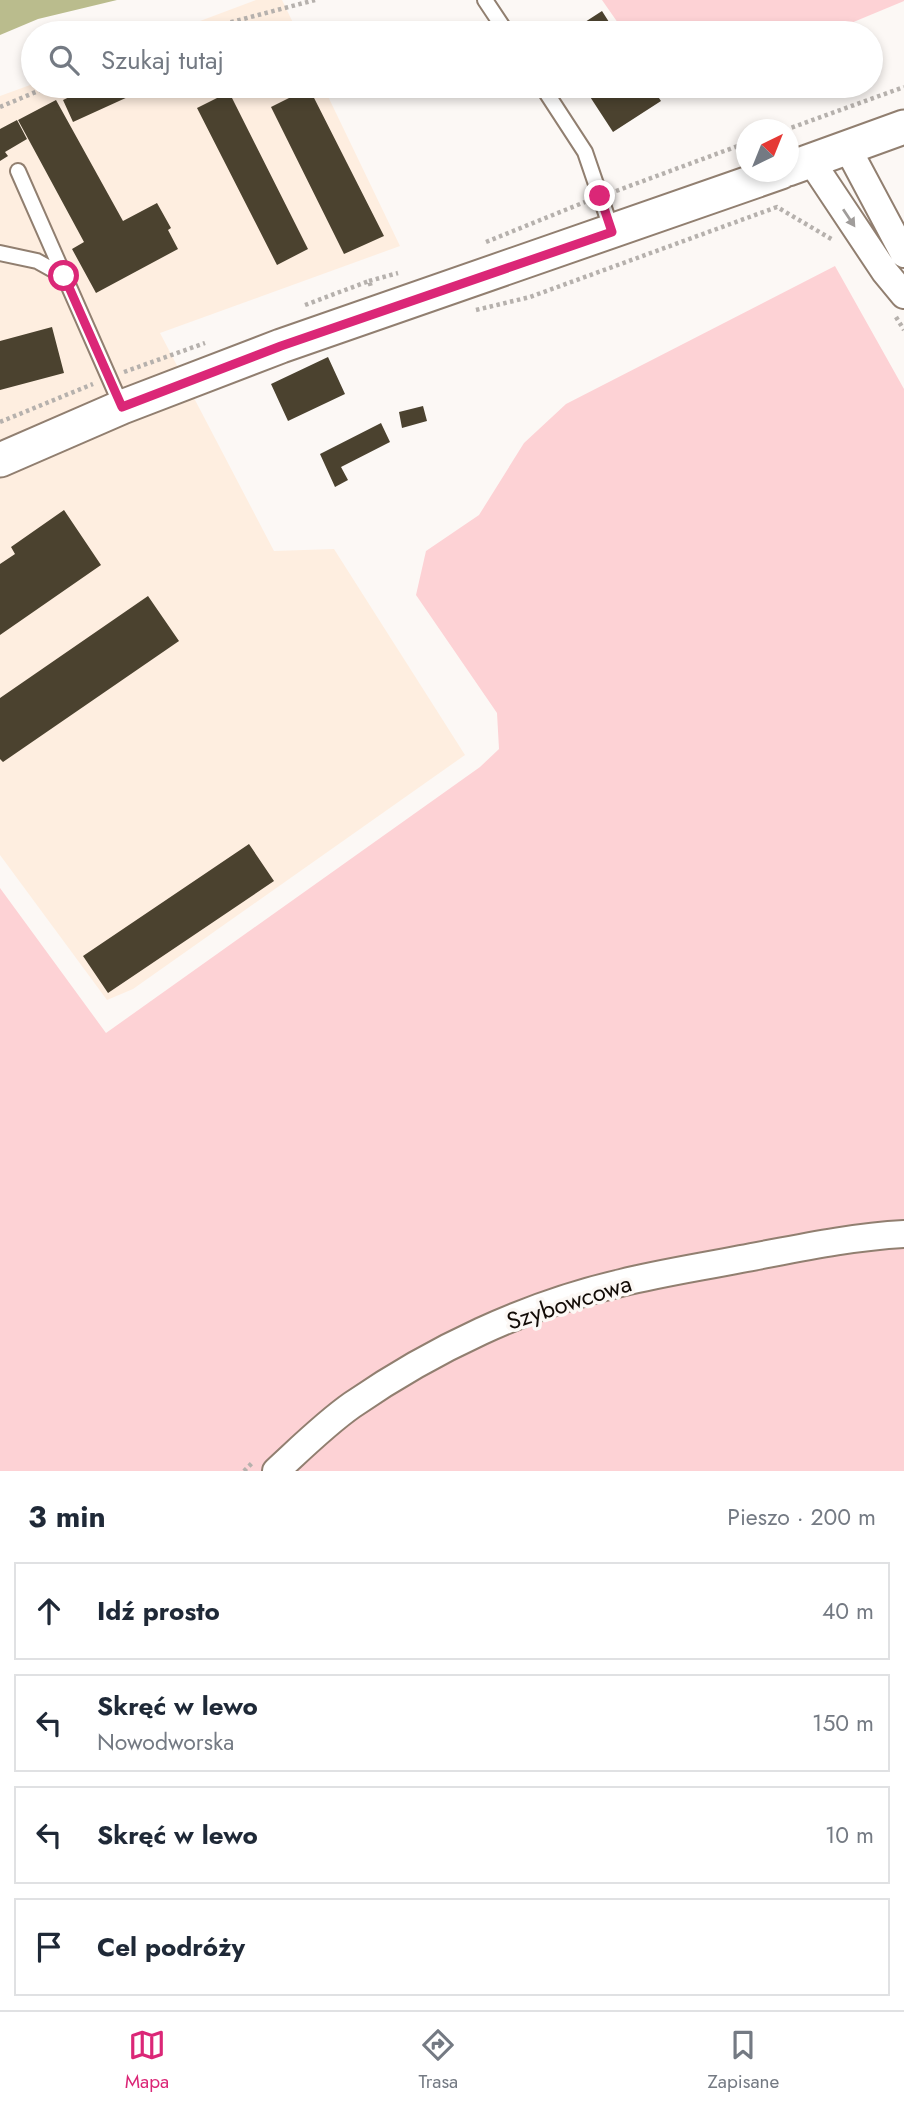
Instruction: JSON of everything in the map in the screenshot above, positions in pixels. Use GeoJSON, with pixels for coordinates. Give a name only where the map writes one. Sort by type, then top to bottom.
{"type":"FeatureCollection","features":[{"type":"Feature","properties":{"kind":"street"},"geometry":{"type":"LineString","coordinates":[[799,165],[904,127]]}},
{"type":"Feature","properties":{"kind":"street"},"geometry":{"type":"LineString","coordinates":[[848,149],[904,254]]}},
{"type":"Feature","properties":{"kind":"street"},"geometry":{"type":"LineString","coordinates":[[799,173],[885,272],[899,304]]}},
{"type":"Feature","properties":{"kind":"street"},"geometry":{"type":"LineString","coordinates":[[0,460],[122,407],[281,346],[752,182]]}},
{"type":"Feature","properties":{"kind":"street","name":"Szybowcowa"},"geometry":{"type":"LineString","coordinates":[[276,1471],[349,1407],[400,1374],[466,1339],[562,1299],[621,1283],[831,1243],[904,1234]]}},
{"type":"Feature","properties":{"kind":"lane"},"geometry":{"type":"LineString","coordinates":[[485,0],[499,21]]}},
{"type":"Feature","properties":{"kind":"lane"},"geometry":{"type":"LineString","coordinates":[[550,98],[585,152],[612,232]]}},
{"type":"Feature","properties":{"kind":"lane"},"geometry":{"type":"LineString","coordinates":[[18,171],[122,407]]}},
{"type":"Feature","properties":{"kind":"lane"},"geometry":{"type":"LineString","coordinates":[[0,253],[37,261],[64,276]]}},
{"type":"Feature","properties":{"kind":"path"},"geometry":{"type":"LineString","coordinates":[[235,21],[315,0]]}},
{"type":"Feature","properties":{"kind":"path"},"geometry":{"type":"LineString","coordinates":[[883,95],[904,87]]}},
{"type":"Feature","properties":{"kind":"path"},"geometry":{"type":"LineString","coordinates":[[0,107],[21,98]]}},
{"type":"Feature","properties":{"kind":"path"},"geometry":{"type":"LineString","coordinates":[[799,125],[874,98]]}},
{"type":"Feature","properties":{"kind":"path"},"geometry":{"type":"LineString","coordinates":[[484,243],[600,196],[736,147]]}},
{"type":"Feature","properties":{"kind":"path"},"geometry":{"type":"LineString","coordinates":[[464,313],[530,297],[777,207],[836,242]]}},
{"type":"Feature","properties":{"kind":"path"},"geometry":{"type":"LineString","coordinates":[[369,281],[407,270]]}},
{"type":"Feature","properties":{"kind":"path"},"geometry":{"type":"LineString","coordinates":[[899,304],[904,330]]}},
{"type":"Feature","properties":{"kind":"shaded area"},"geometry":{"type":"Polygon","coordinates":[[[0,0],[117,0],[33,21],[21,21],[21,26],[0,35],[0,0]]]}},
{"type":"Feature","properties":{"kind":"shaded area"},"geometry":{"type":"Polygon","coordinates":[[[256,0],[282,0],[292,21],[200,21],[256,0]]]}},
{"type":"Feature","properties":{"kind":"shaded area"},"geometry":{"type":"Polygon","coordinates":[[[602,0],[904,0],[856,21],[617,21],[602,0]]]}},
{"type":"Feature","properties":{"kind":"shaded area"},"geometry":{"type":"Polygon","coordinates":[[[21,88],[21,98],[329,98],[400,246],[160,333],[274,551],[334,549],[465,755],[133,989],[107,1000],[0,855],[0,96],[21,88]]]}},
{"type":"Feature","properties":{"kind":"shaded area"},"geometry":{"type":"Polygon","coordinates":[[[835,266],[904,389],[904,1471],[0,1471],[0,888],[106,1033],[480,767],[499,749],[497,713],[416,595],[426,551],[479,515],[524,443],[566,404],[835,266]]]}},
{"type":"Feature","properties":{"kind":"building"},"geometry":{"type":"Polygon","coordinates":[[[602,11],[608,21],[587,21],[602,11]]]}},
{"type":"Feature","properties":{"kind":"building"},"geometry":{"type":"Polygon","coordinates":[[[67,98],[126,98],[73,122],[63,100],[67,98]]]}},
{"type":"Feature","properties":{"kind":"building"},"geometry":{"type":"Polygon","coordinates":[[[217,98],[232,98],[308,249],[277,265],[197,108],[217,98]]]}},
{"type":"Feature","properties":{"kind":"building"},"geometry":{"type":"Polygon","coordinates":[[[289,98],[314,98],[384,236],[344,254],[271,107],[289,98]]]}},
{"type":"Feature","properties":{"kind":"building"},"geometry":{"type":"Polygon","coordinates":[[[591,98],[659,98],[661,101],[613,132],[591,98]]]}},
{"type":"Feature","properties":{"kind":"building"},"geometry":{"type":"Polygon","coordinates":[[[56,100],[123,221],[157,203],[171,228],[168,230],[178,249],[96,293],[72,249],[84,242],[18,120],[56,100]]]}},
{"type":"Feature","properties":{"kind":"building"},"geometry":{"type":"Polygon","coordinates":[[[17,120],[27,139],[5,152],[8,156],[0,161],[0,129],[17,120]]]}},
{"type":"Feature","properties":{"kind":"building"},"geometry":{"type":"Polygon","coordinates":[[[52,327],[64,373],[0,390],[0,341],[52,327]]]}},
{"type":"Feature","properties":{"kind":"building"},"geometry":{"type":"Polygon","coordinates":[[[328,357],[345,394],[288,421],[271,384],[328,357]]]}},
{"type":"Feature","properties":{"kind":"building"},"geometry":{"type":"Polygon","coordinates":[[[423,406],[427,421],[402,428],[399,412],[423,406]]]}},
{"type":"Feature","properties":{"kind":"building"},"geometry":{"type":"Polygon","coordinates":[[[381,423],[390,442],[341,467],[348,480],[335,487],[320,454],[381,423]]]}},
{"type":"Feature","properties":{"kind":"building"},"geometry":{"type":"Polygon","coordinates":[[[64,510],[101,565],[0,635],[0,564],[15,554],[11,547],[64,510]]]}},
{"type":"Feature","properties":{"kind":"building"},"geometry":{"type":"Polygon","coordinates":[[[148,596],[179,641],[3,762],[0,759],[0,698],[148,596]]]}},
{"type":"Feature","properties":{"kind":"building"},"geometry":{"type":"Polygon","coordinates":[[[249,844],[274,881],[108,993],[83,956],[249,844]]]}},
{"type":"Feature","properties":{"kind":"route"},"geometry":{"type":"LineString","coordinates":[[64,276],[122,407],[281,346],[612,232],[600,196]]}}]}
